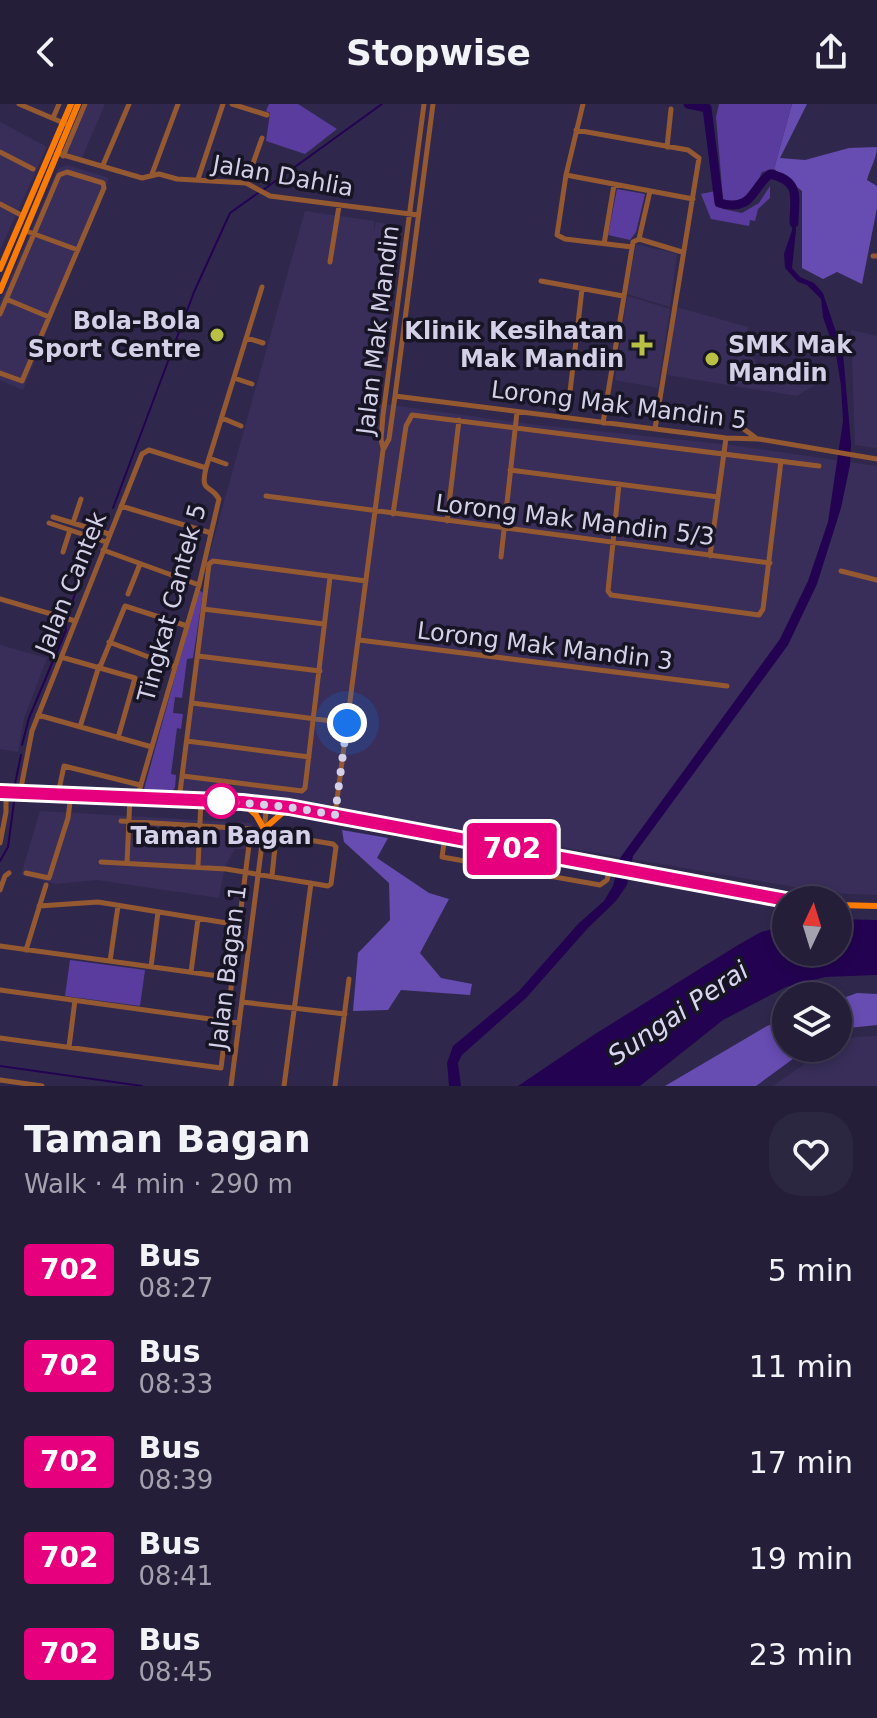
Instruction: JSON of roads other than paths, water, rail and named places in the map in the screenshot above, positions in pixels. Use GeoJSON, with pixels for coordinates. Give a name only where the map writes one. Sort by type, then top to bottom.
{"type":"FeatureCollection","features":[{"type":"Feature","properties":{"kind":"main road"},"geometry":{"type":"LineString","coordinates":[[0,291],[57,153],[71,104]]}},
{"type":"Feature","properties":{"kind":"main road"},"geometry":{"type":"LineString","coordinates":[[66,124],[78,104]]}},
{"type":"Feature","properties":{"kind":"main road"},"geometry":{"type":"LineString","coordinates":[[0,267],[57,153]]}},
{"type":"Feature","properties":{"kind":"main road"},"geometry":{"type":"LineString","coordinates":[[5,792],[242,802],[289,807],[772,897]]}},
{"type":"Feature","properties":{"kind":"main road"},"geometry":{"type":"LineString","coordinates":[[242,802],[256,815],[264,829],[289,807]]}},
{"type":"Feature","properties":{"kind":"main road"},"geometry":{"type":"LineString","coordinates":[[852,905],[877,906]]}},
{"type":"Feature","properties":{"kind":"street"},"geometry":{"type":"LineString","coordinates":[[19,104],[66,124]]}},
{"type":"Feature","properties":{"kind":"street"},"geometry":{"type":"LineString","coordinates":[[53,118],[59,104]]}},
{"type":"Feature","properties":{"kind":"street"},"geometry":{"type":"LineString","coordinates":[[57,153],[85,104]]}},
{"type":"Feature","properties":{"kind":"street"},"geometry":{"type":"LineString","coordinates":[[103,165],[129,104]]}},
{"type":"Feature","properties":{"kind":"street"},"geometry":{"type":"LineString","coordinates":[[152,175],[178,104]]}},
{"type":"Feature","properties":{"kind":"street"},"geometry":{"type":"LineString","coordinates":[[198,179],[223,104]]}},
{"type":"Feature","properties":{"kind":"street"},"geometry":{"type":"LineString","coordinates":[[232,104],[267,115]]}},
{"type":"Feature","properties":{"kind":"street","name":"Jalan Mak Mandin"},"geometry":{"type":"LineString","coordinates":[[383,450],[384,409],[424,104]]}},
{"type":"Feature","properties":{"kind":"street","name":"Jalan Mak Mandin"},"geometry":{"type":"LineString","coordinates":[[395,396],[433,104]]}},
{"type":"Feature","properties":{"kind":"street"},"geometry":{"type":"LineString","coordinates":[[582,106],[566,175],[557,235],[565,239],[632,247]]}},
{"type":"Feature","properties":{"kind":"street"},"geometry":{"type":"LineString","coordinates":[[667,147],[671,109]]}},
{"type":"Feature","properties":{"kind":"street"},"geometry":{"type":"LineString","coordinates":[[576,130],[667,147],[697,155],[700,163],[682,252],[655,429]]}},
{"type":"Feature","properties":{"kind":"street"},"geometry":{"type":"LineString","coordinates":[[246,183],[262,138]]}},
{"type":"Feature","properties":{"kind":"street"},"geometry":{"type":"LineString","coordinates":[[0,152],[33,169]]}},
{"type":"Feature","properties":{"kind":"street","name":"Jalan Dahlia"},"geometry":{"type":"LineString","coordinates":[[57,153],[142,178],[152,175],[246,183],[266,195],[418,215]]}},
{"type":"Feature","properties":{"kind":"street"},"geometry":{"type":"LineString","coordinates":[[0,314],[59,175],[67,172],[104,185],[22,381],[0,373]]}},
{"type":"Feature","properties":{"kind":"street"},"geometry":{"type":"LineString","coordinates":[[566,175],[693,199]]}},
{"type":"Feature","properties":{"kind":"street"},"geometry":{"type":"LineString","coordinates":[[604,244],[614,185]]}},
{"type":"Feature","properties":{"kind":"street"},"geometry":{"type":"LineString","coordinates":[[639,239],[650,191]]}},
{"type":"Feature","properties":{"kind":"street"},"geometry":{"type":"LineString","coordinates":[[0,204],[23,216]]}},
{"type":"Feature","properties":{"kind":"street"},"geometry":{"type":"LineString","coordinates":[[408,227],[407,221],[399,213],[412,204]]}},
{"type":"Feature","properties":{"kind":"street"},"geometry":{"type":"LineString","coordinates":[[330,262],[339,206]]}},
{"type":"Feature","properties":{"kind":"street"},"geometry":{"type":"LineString","coordinates":[[26,231],[78,250]]}},
{"type":"Feature","properties":{"kind":"street"},"geometry":{"type":"LineString","coordinates":[[603,423],[633,242],[639,239],[682,252]]}},
{"type":"Feature","properties":{"kind":"street"},"geometry":{"type":"LineString","coordinates":[[541,281],[623,296]]}},
{"type":"Feature","properties":{"kind":"street"},"geometry":{"type":"LineString","coordinates":[[206,468],[262,287]]}},
{"type":"Feature","properties":{"kind":"street"},"geometry":{"type":"LineString","coordinates":[[568,409],[582,289]]}},
{"type":"Feature","properties":{"kind":"street"},"geometry":{"type":"LineString","coordinates":[[6,299],[49,317]]}},
{"type":"Feature","properties":{"kind":"street"},"geometry":{"type":"LineString","coordinates":[[247,338],[263,343]]}},
{"type":"Feature","properties":{"kind":"street"},"geometry":{"type":"LineString","coordinates":[[534,353],[612,363]]}},
{"type":"Feature","properties":{"kind":"street"},"geometry":{"type":"LineString","coordinates":[[234,378],[252,384]]}},
{"type":"Feature","properties":{"kind":"street"},"geometry":{"type":"LineString","coordinates":[[335,815],[383,450],[389,439],[395,396],[389,379]]}},
{"type":"Feature","properties":{"kind":"street"},"geometry":{"type":"LineString","coordinates":[[397,379],[402,391],[419,400]]}},
{"type":"Feature","properties":{"kind":"street"},"geometry":{"type":"LineString","coordinates":[[384,409],[395,396]]}},
{"type":"Feature","properties":{"kind":"street","name":"Lorong Mak Mandin 5"},"geometry":{"type":"LineString","coordinates":[[395,396],[726,438],[759,439],[877,459]]}},
{"type":"Feature","properties":{"kind":"street"},"geometry":{"type":"LineString","coordinates":[[393,410],[400,402],[419,400]]}},
{"type":"Feature","properties":{"kind":"street"},"geometry":{"type":"LineString","coordinates":[[501,557],[517,412]]}},
{"type":"Feature","properties":{"kind":"street"},"geometry":{"type":"LineString","coordinates":[[393,514],[408,418],[417,414],[819,466]]}},
{"type":"Feature","properties":{"kind":"street"},"geometry":{"type":"LineString","coordinates":[[222,418],[241,426]]}},
{"type":"Feature","properties":{"kind":"street"},"geometry":{"type":"LineString","coordinates":[[447,521],[459,420]]}},
{"type":"Feature","properties":{"kind":"street"},"geometry":{"type":"LineString","coordinates":[[741,427],[759,439]]}},
{"type":"Feature","properties":{"kind":"street"},"geometry":{"type":"LineString","coordinates":[[710,556],[726,438]]}},
{"type":"Feature","properties":{"kind":"street","name":"Jalan Cantek"},"geometry":{"type":"LineString","coordinates":[[20,793],[32,731],[73,620],[145,451],[206,468]]}},
{"type":"Feature","properties":{"kind":"street"},"geometry":{"type":"LineString","coordinates":[[209,458],[226,464]]}},
{"type":"Feature","properties":{"kind":"street"},"geometry":{"type":"LineString","coordinates":[[619,484],[608,591],[611,595],[759,615],[763,609],[770,563],[781,461]]}},
{"type":"Feature","properties":{"kind":"street","name":"Tingkat Cantek 5"},"geometry":{"type":"LineString","coordinates":[[127,863],[129,821],[134,798],[199,585],[219,499],[205,488],[206,468]]}},
{"type":"Feature","properties":{"kind":"street"},"geometry":{"type":"LineString","coordinates":[[510,470],[718,497]]}},
{"type":"Feature","properties":{"kind":"street","name":"Lorong Mak Mandin 5/3"},"geometry":{"type":"LineString","coordinates":[[266,496],[770,563]]}},
{"type":"Feature","properties":{"kind":"street"},"geometry":{"type":"LineString","coordinates":[[73,523],[81,499]]}},
{"type":"Feature","properties":{"kind":"street"},"geometry":{"type":"LineString","coordinates":[[121,506],[211,533]]}},
{"type":"Feature","properties":{"kind":"street"},"geometry":{"type":"LineString","coordinates":[[53,517],[109,534]]}},
{"type":"Feature","properties":{"kind":"street"},"geometry":{"type":"LineString","coordinates":[[49,523],[106,542]]}},
{"type":"Feature","properties":{"kind":"street"},"geometry":{"type":"LineString","coordinates":[[63,552],[70,530]]}},
{"type":"Feature","properties":{"kind":"street"},"geometry":{"type":"LineString","coordinates":[[103,550],[206,589]]}},
{"type":"Feature","properties":{"kind":"street"},"geometry":{"type":"LineString","coordinates":[[179,800],[209,564],[213,561],[366,581]]}},
{"type":"Feature","properties":{"kind":"street"},"geometry":{"type":"LineString","coordinates":[[128,594],[140,564]]}},
{"type":"Feature","properties":{"kind":"street"},"geometry":{"type":"LineString","coordinates":[[841,571],[877,580]]}},
{"type":"Feature","properties":{"kind":"street"},"geometry":{"type":"LineString","coordinates":[[183,776],[302,791],[305,788],[330,577]]}},
{"type":"Feature","properties":{"kind":"street"},"geometry":{"type":"LineString","coordinates":[[0,599],[73,620]]}},
{"type":"Feature","properties":{"kind":"street"},"geometry":{"type":"LineString","coordinates":[[80,727],[99,667],[125,606],[187,626]]}},
{"type":"Feature","properties":{"kind":"street"},"geometry":{"type":"LineString","coordinates":[[203,609],[324,624]]}},
{"type":"Feature","properties":{"kind":"street","name":"Lorong Mak Mandin 3"},"geometry":{"type":"LineString","coordinates":[[359,640],[727,686]]}},
{"type":"Feature","properties":{"kind":"street"},"geometry":{"type":"LineString","coordinates":[[109,642],[175,667]]}},
{"type":"Feature","properties":{"kind":"street"},"geometry":{"type":"LineString","coordinates":[[198,656],[320,671]]}},
{"type":"Feature","properties":{"kind":"street"},"geometry":{"type":"LineString","coordinates":[[61,657],[135,678],[118,738]]}},
{"type":"Feature","properties":{"kind":"street"},"geometry":{"type":"LineString","coordinates":[[192,703],[347,723]]}},
{"type":"Feature","properties":{"kind":"street"},"geometry":{"type":"LineString","coordinates":[[38,715],[152,747]]}},
{"type":"Feature","properties":{"kind":"street"},"geometry":{"type":"LineString","coordinates":[[187,741],[309,757]]}},
{"type":"Feature","properties":{"kind":"street"},"geometry":{"type":"LineString","coordinates":[[58,794],[62,767],[65,766],[140,785]]}},
{"type":"Feature","properties":{"kind":"street"},"geometry":{"type":"LineString","coordinates":[[0,843],[6,812],[5,792]]}},
{"type":"Feature","properties":{"kind":"street"},"geometry":{"type":"LineString","coordinates":[[26,873],[49,878],[68,818],[71,795]]}},
{"type":"Feature","properties":{"kind":"street"},"geometry":{"type":"LineString","coordinates":[[198,866],[201,800]]}},
{"type":"Feature","properties":{"kind":"street","name":"Jalan Bagan 1"},"geometry":{"type":"LineString","coordinates":[[231,1086],[267,805]]}},
{"type":"Feature","properties":{"kind":"street"},"geometry":{"type":"LineString","coordinates":[[121,821],[200,824]]}},
{"type":"Feature","properties":{"kind":"street","name":"Jalan Bagan 1"},"geometry":{"type":"LineString","coordinates":[[68,1047],[221,1068],[251,829],[200,824]]}},
{"type":"Feature","properties":{"kind":"street"},"geometry":{"type":"LineString","coordinates":[[101,862],[246,871],[258,874],[328,886],[331,884],[336,847],[278,835],[272,876]]}},
{"type":"Feature","properties":{"kind":"street"},"geometry":{"type":"LineString","coordinates":[[445,836],[442,857],[600,885],[607,880],[613,868]]}},
{"type":"Feature","properties":{"kind":"street"},"geometry":{"type":"LineString","coordinates":[[0,890],[9,873]]}},
{"type":"Feature","properties":{"kind":"street"},"geometry":{"type":"LineString","coordinates":[[284,1086],[311,883]]}},
{"type":"Feature","properties":{"kind":"street"},"geometry":{"type":"LineString","coordinates":[[26,950],[46,885]]}},
{"type":"Feature","properties":{"kind":"street"},"geometry":{"type":"LineString","coordinates":[[39,906],[91,902],[239,925]]}},
{"type":"Feature","properties":{"kind":"street"},"geometry":{"type":"LineString","coordinates":[[110,961],[118,906]]}},
{"type":"Feature","properties":{"kind":"street"},"geometry":{"type":"LineString","coordinates":[[151,967],[158,912]]}},
{"type":"Feature","properties":{"kind":"street"},"geometry":{"type":"LineString","coordinates":[[191,972],[198,919]]}},
{"type":"Feature","properties":{"kind":"street"},"geometry":{"type":"LineString","coordinates":[[0,946],[233,978]]}},
{"type":"Feature","properties":{"kind":"street"},"geometry":{"type":"LineString","coordinates":[[335,1086],[349,979]]}},
{"type":"Feature","properties":{"kind":"street"},"geometry":{"type":"LineString","coordinates":[[0,990],[239,1023]]}},
{"type":"Feature","properties":{"kind":"street"},"geometry":{"type":"LineString","coordinates":[[0,1038],[68,1047],[75,1000]]}},
{"type":"Feature","properties":{"kind":"street"},"geometry":{"type":"LineString","coordinates":[[242,1002],[345,1014]]}},
{"type":"Feature","properties":{"kind":"street"},"geometry":{"type":"LineString","coordinates":[[0,1080],[42,1086]]}},
{"type":"Feature","properties":{"kind":"water"},"geometry":{"type":"Polygon","coordinates":[[[794,211],[796,231],[792,268],[823,293],[843,353],[851,443],[841,508],[817,584],[788,645],[633,856],[627,885],[616,901],[526,998],[462,1055],[458,1063],[461,1086],[449,1086],[447,1063],[453,1046],[519,991],[578,924],[604,901],[613,886],[620,858],[780,639],[808,581],[828,522],[843,421],[836,354],[823,317],[821,299],[785,268],[784,254],[794,211]]]}},
{"type":"Feature","properties":{"kind":"water","name":"Sungai Perai"},"geometry":{"type":"Polygon","coordinates":[[[852,919],[877,920],[877,975],[772,982],[772,994],[723,1020],[640,1086],[518,1086],[595,1034],[761,932],[772,929],[772,966],[852,966],[852,919]]]}},
{"type":"Feature","properties":{"kind":"waterway"},"geometry":{"type":"LineString","coordinates":[[263,190],[382,104]]}},
{"type":"Feature","properties":{"kind":"waterway"},"geometry":{"type":"LineString","coordinates":[[688,104],[707,108],[719,203],[738,205],[745,202],[770,174],[792,186],[794,223]]}},
{"type":"Feature","properties":{"kind":"waterway"},"geometry":{"type":"LineString","coordinates":[[113,508],[194,292],[230,213],[258,193]]}},
{"type":"Feature","properties":{"kind":"waterway"},"geometry":{"type":"LineString","coordinates":[[67,616],[86,564]]}},
{"type":"Feature","properties":{"kind":"waterway"},"geometry":{"type":"LineString","coordinates":[[22,745],[29,718],[66,630],[65,622]]}},
{"type":"Feature","properties":{"kind":"waterway"},"geometry":{"type":"LineString","coordinates":[[15,784],[21,755]]}},
{"type":"Feature","properties":{"kind":"waterway"},"geometry":{"type":"LineString","coordinates":[[0,861],[8,847],[14,802]]}},
{"type":"Feature","properties":{"kind":"waterway"},"geometry":{"type":"LineString","coordinates":[[0,1066],[142,1086]]}},
{"type":"Feature","properties":{"kind":"place","name":"Bola-Bola Sport Centre"},"geometry":{"type":"Point","coordinates":[217,335]}},
{"type":"Feature","properties":{"kind":"place","name":"Klinik Kesihatan Mak Mandin"},"geometry":{"type":"Point","coordinates":[642,345]}},
{"type":"Feature","properties":{"kind":"place","name":"SMK Mak Mandin"},"geometry":{"type":"Point","coordinates":[712,359]}},
{"type":"Feature","properties":{"kind":"place","name":"Taman Bagan"},"geometry":{"type":"Point","coordinates":[221,801]}}]}
